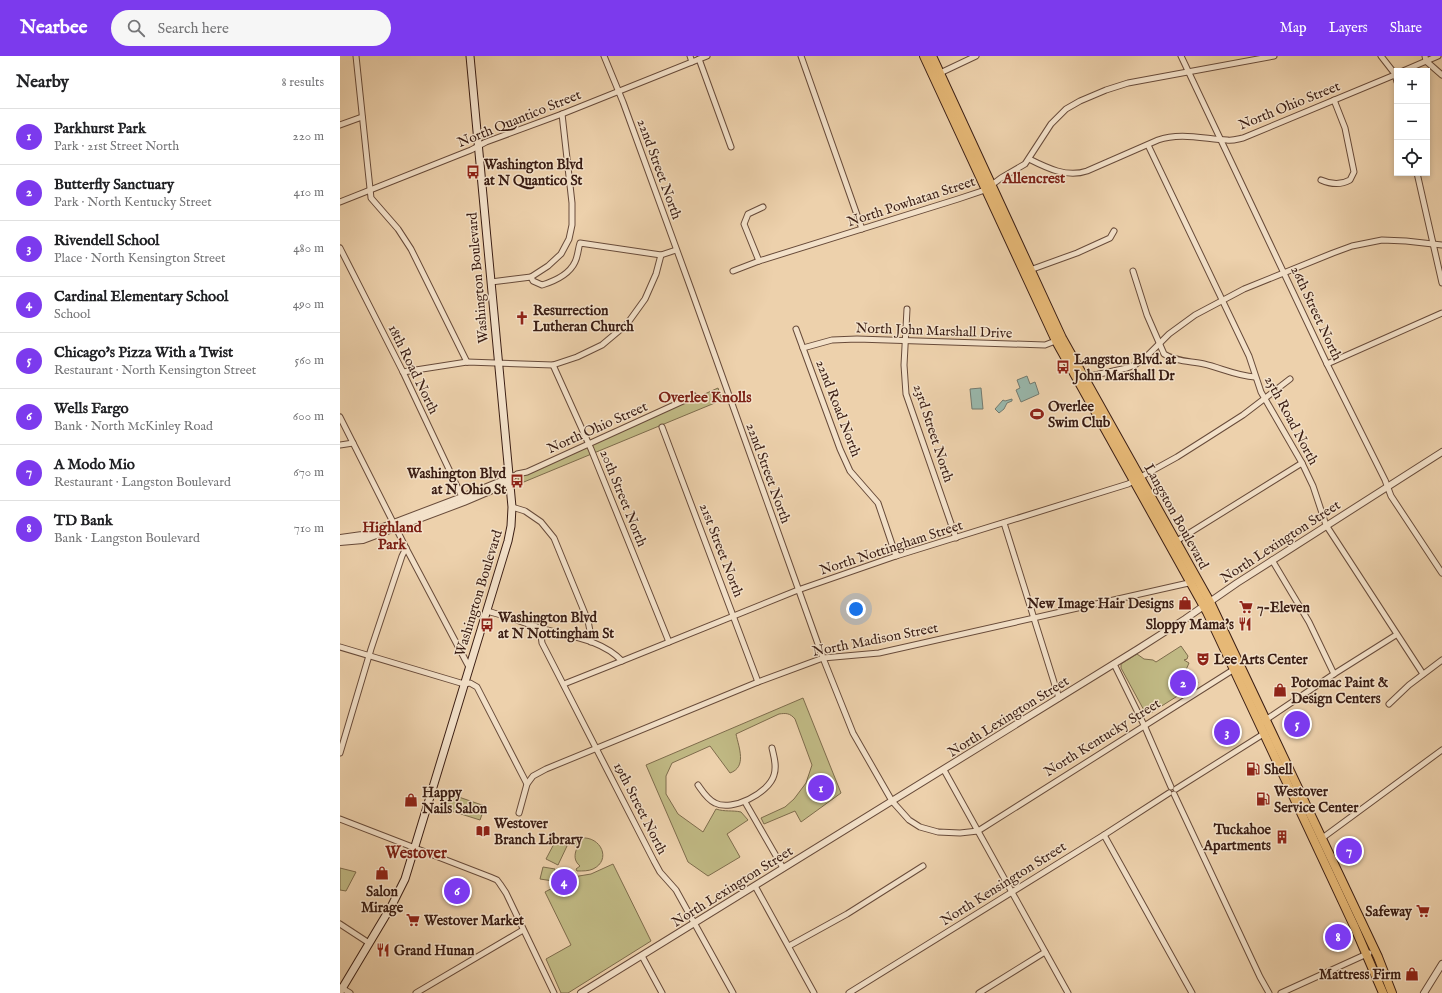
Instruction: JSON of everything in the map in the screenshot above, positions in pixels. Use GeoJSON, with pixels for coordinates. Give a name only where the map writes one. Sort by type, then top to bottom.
{"type":"FeatureCollection","features":[{"type":"Feature","properties":{"kind":"main road","name":"Washington Boulevard"},"geometry":{"type":"LineString","coordinates":[[341,989],[402,888],[487,611],[511,526],[512,507],[510,479],[470,56]]}},
{"type":"Feature","properties":{"kind":"main road","name":"Langston Boulevard"},"geometry":{"type":"LineString","coordinates":[[924,56],[936,74],[1059,339],[1207,604],[1319,840],[1370,952],[1392,993]]}},
{"type":"Feature","properties":{"kind":"main road","name":"Langston Boulevard"},"geometry":{"type":"LineString","coordinates":[[932,56],[936,74]]}},
{"type":"Feature","properties":{"kind":"main road","name":"Langston Boulevard"},"geometry":{"type":"LineString","coordinates":[[988,187],[1030,270],[1059,339]]}},
{"type":"Feature","properties":{"kind":"main road","name":"Langston Boulevard"},"geometry":{"type":"LineString","coordinates":[[1370,952],[1383,993]]}},
{"type":"Feature","properties":{"kind":"street"},"geometry":{"type":"LineString","coordinates":[[356,56],[371,198],[398,229],[412,249],[468,362]]}},
{"type":"Feature","properties":{"kind":"street","name":"22nd Street North"},"geometry":{"type":"LineString","coordinates":[[604,56],[691,289],[823,658],[853,733],[892,801],[909,820],[928,830],[960,834],[978,831]]}},
{"type":"Feature","properties":{"kind":"street"},"geometry":{"type":"LineString","coordinates":[[690,56],[692,62]]}},
{"type":"Feature","properties":{"kind":"street","name":"North Quantico Street"},"geometry":{"type":"LineString","coordinates":[[340,202],[471,150],[478,145],[562,114],[707,56]]}},
{"type":"Feature","properties":{"kind":"street"},"geometry":{"type":"LineString","coordinates":[[801,56],[862,229]]}},
{"type":"Feature","properties":{"kind":"street"},"geometry":{"type":"LineString","coordinates":[[936,74],[976,56]]}},
{"type":"Feature","properties":{"kind":"street","name":"26th Street North"},"geometry":{"type":"LineString","coordinates":[[1181,56],[1391,496],[1442,574]]}},
{"type":"Feature","properties":{"kind":"street","name":"North Powhatan Street"},"geometry":{"type":"LineString","coordinates":[[733,271],[759,261],[862,229],[988,187],[1023,166],[1051,124],[1064,110],[1106,90],[1124,84],[1274,56]]}},
{"type":"Feature","properties":{"kind":"street"},"geometry":{"type":"LineString","coordinates":[[1381,56],[1394,72]]}},
{"type":"Feature","properties":{"kind":"street"},"geometry":{"type":"LineString","coordinates":[[1409,68],[1426,59],[1438,56]]}},
{"type":"Feature","properties":{"kind":"street"},"geometry":{"type":"LineString","coordinates":[[699,59],[731,147]]}},
{"type":"Feature","properties":{"kind":"street"},"geometry":{"type":"LineString","coordinates":[[1426,59],[1442,75]]}},
{"type":"Feature","properties":{"kind":"street","name":"North Ohio Street"},"geometry":{"type":"LineString","coordinates":[[1029,159],[1044,167],[1067,173],[1079,173],[1164,138],[1174,136],[1230,140],[1247,137],[1394,75]]}},
{"type":"Feature","properties":{"kind":"street"},"geometry":{"type":"LineString","coordinates":[[1321,180],[1331,184],[1342,183],[1350,180],[1354,172],[1345,128],[1334,100]]}},
{"type":"Feature","properties":{"kind":"street"},"geometry":{"type":"LineString","coordinates":[[491,282],[531,278],[548,266],[561,254],[569,239],[572,225],[572,203],[562,114]]}},
{"type":"Feature","properties":{"kind":"street"},"geometry":{"type":"LineString","coordinates":[[340,125],[362,117]]}},
{"type":"Feature","properties":{"kind":"street","name":"25th Road North"},"geometry":{"type":"LineString","coordinates":[[1148,144],[1248,356],[1264,399],[1302,463],[1313,486],[1326,525],[1396,635],[1423,674]]}},
{"type":"Feature","properties":{"kind":"street"},"geometry":{"type":"LineString","coordinates":[[1418,176],[1442,283]]}},
{"type":"Feature","properties":{"kind":"street"},"geometry":{"type":"LineString","coordinates":[[759,261],[744,224],[748,214],[763,207]]}},
{"type":"Feature","properties":{"kind":"street"},"geometry":{"type":"LineString","coordinates":[[1030,270],[1077,253],[1110,238],[1114,231]]}},
{"type":"Feature","properties":{"kind":"street"},"geometry":{"type":"LineString","coordinates":[[1080,378],[1135,365],[1185,321],[1222,300],[1249,287],[1340,251],[1382,240],[1400,240],[1442,245]]}},
{"type":"Feature","properties":{"kind":"street"},"geometry":{"type":"LineString","coordinates":[[531,278],[533,281],[542,285],[554,281],[564,275],[575,262],[580,243],[660,255],[676,250]]}},
{"type":"Feature","properties":{"kind":"street","name":"18th Road North"},"geometry":{"type":"LineString","coordinates":[[340,248],[403,372],[463,500]]}},
{"type":"Feature","properties":{"kind":"street"},"geometry":{"type":"LineString","coordinates":[[403,372],[468,362],[553,365],[577,357],[602,345],[627,324],[645,299],[656,274],[660,255]]}},
{"type":"Feature","properties":{"kind":"street"},"geometry":{"type":"LineString","coordinates":[[1133,271],[1142,300],[1164,354],[1170,358],[1202,364],[1246,377],[1255,377]]}},
{"type":"Feature","properties":{"kind":"street","name":"23rd Street North"},"geometry":{"type":"LineString","coordinates":[[907,309],[904,365],[906,394],[956,538]]}},
{"type":"Feature","properties":{"kind":"street"},"geometry":{"type":"LineString","coordinates":[[1327,364],[1442,313]]}},
{"type":"Feature","properties":{"kind":"street","name":"22nd Road North"},"geometry":{"type":"LineString","coordinates":[[796,329],[840,449],[850,471],[878,503],[896,556]]}},
{"type":"Feature","properties":{"kind":"street","name":"North John Marshall Drive"},"geometry":{"type":"LineString","coordinates":[[803,348],[832,340],[857,339],[1045,345],[1059,339]]}},
{"type":"Feature","properties":{"kind":"street","name":"20th Street North"},"geometry":{"type":"LineString","coordinates":[[553,365],[589,443],[669,642]]}},
{"type":"Feature","properties":{"kind":"street","name":"North Nottingham Street"},"geometry":{"type":"LineString","coordinates":[[564,684],[798,590],[896,556],[1138,480],[1208,438],[1290,379]]}},
{"type":"Feature","properties":{"kind":"street","name":"North Ohio Street"},"geometry":{"type":"LineString","coordinates":[[340,542],[363,540],[463,500],[504,480],[510,479],[517,474],[527,472],[694,396]]}},
{"type":"Feature","properties":{"kind":"street"},"geometry":{"type":"LineString","coordinates":[[340,417],[406,548],[469,667]]}},
{"type":"Feature","properties":{"kind":"street","name":"21st Street North"},"geometry":{"type":"LineString","coordinates":[[662,427],[758,682]]}},
{"type":"Feature","properties":{"kind":"street"},"geometry":{"type":"LineString","coordinates":[[340,445],[353,443]]}},
{"type":"Feature","properties":{"kind":"street","name":"North Lexington Street"},"geometry":{"type":"LineString","coordinates":[[581,993],[1114,664],[1326,525],[1442,452]]}},
{"type":"Feature","properties":{"kind":"street"},"geometry":{"type":"LineString","coordinates":[[1173,542],[1302,463]]}},
{"type":"Feature","properties":{"kind":"street"},"geometry":{"type":"LineString","coordinates":[[512,507],[526,511],[542,522],[554,538],[588,621],[590,642]]}},
{"type":"Feature","properties":{"kind":"street"},"geometry":{"type":"LineString","coordinates":[[1004,523],[1059,698]]}},
{"type":"Feature","properties":{"kind":"street","name":"North Ohio Street"},"geometry":{"type":"LineString","coordinates":[[340,538],[362,536],[396,526]]}},
{"type":"Feature","properties":{"kind":"street"},"geometry":{"type":"LineString","coordinates":[[340,753],[402,556],[406,548]]}},
{"type":"Feature","properties":{"kind":"street"},"geometry":{"type":"LineString","coordinates":[[1272,560],[1309,622],[1334,674]]}},
{"type":"Feature","properties":{"kind":"street","name":"North Madison Street"},"geometry":{"type":"LineString","coordinates":[[527,784],[533,776],[546,769],[758,682],[823,658],[879,653],[1195,581]]}},
{"type":"Feature","properties":{"kind":"street"},"geometry":{"type":"LineString","coordinates":[[487,611],[590,642],[614,653],[622,661]]}},
{"type":"Feature","properties":{"kind":"street","name":"19th Street North"},"geometry":{"type":"LineString","coordinates":[[540,628],[542,643],[654,861],[660,872],[676,890],[734,993]]}},
{"type":"Feature","properties":{"kind":"street"},"geometry":{"type":"LineString","coordinates":[[1263,722],[1334,674],[1396,635]]}},
{"type":"Feature","properties":{"kind":"street"},"geometry":{"type":"LineString","coordinates":[[340,648],[464,684],[470,683],[477,687],[527,784],[519,813]]}},
{"type":"Feature","properties":{"kind":"street"},"geometry":{"type":"LineString","coordinates":[[1389,704],[1409,685],[1442,660]]}},
{"type":"Feature","properties":{"kind":"street"},"geometry":{"type":"LineString","coordinates":[[1114,664],[1144,725],[1260,977],[1269,993]]}},
{"type":"Feature","properties":{"kind":"street","name":"North Kentucky Street"},"geometry":{"type":"LineString","coordinates":[[978,831],[1237,667]]}},
{"type":"Feature","properties":{"kind":"street","name":"North Kensington Street"},"geometry":{"type":"LineString","coordinates":[[849,993],[1268,732]]}},
{"type":"Feature","properties":{"kind":"street"},"geometry":{"type":"LineString","coordinates":[[698,785],[708,799],[716,804],[730,806],[745,802],[767,787],[774,776],[776,764],[772,748]]}},
{"type":"Feature","properties":{"kind":"street"},"geometry":{"type":"LineString","coordinates":[[1319,840],[1442,750]]}},
{"type":"Feature","properties":{"kind":"street"},"geometry":{"type":"LineString","coordinates":[[944,770],[1068,993]]}},
{"type":"Feature","properties":{"kind":"street"},"geometry":{"type":"LineString","coordinates":[[745,802],[783,868]]}},
{"type":"Feature","properties":{"kind":"street"},"geometry":{"type":"LineString","coordinates":[[340,818],[497,880],[506,893],[554,993]]}},
{"type":"Feature","properties":{"kind":"street"},"geometry":{"type":"LineString","coordinates":[[1104,835],[1192,993]]}},
{"type":"Feature","properties":{"kind":"street"},"geometry":{"type":"LineString","coordinates":[[788,946],[847,914],[923,866]]}},
{"type":"Feature","properties":{"kind":"street"},"geometry":{"type":"LineString","coordinates":[[755,886],[814,993]]}},
{"type":"Feature","properties":{"kind":"street"},"geometry":{"type":"LineString","coordinates":[[340,924],[369,943]]}},
{"type":"Feature","properties":{"kind":"street"},"geometry":{"type":"LineString","coordinates":[[416,993],[523,930]]}},
{"type":"Feature","properties":{"kind":"street"},"geometry":{"type":"LineString","coordinates":[[979,993],[1045,952]]}},
{"type":"Feature","properties":{"kind":"street"},"geometry":{"type":"LineString","coordinates":[[1281,993],[1370,952]]}},
{"type":"Feature","properties":{"kind":"street"},"geometry":{"type":"LineString","coordinates":[[642,956],[662,993]]}},
{"type":"Feature","properties":{"kind":"street"},"geometry":{"type":"LineString","coordinates":[[1424,993],[1442,964]]}},
{"type":"Feature","properties":{"kind":"street"},"geometry":{"type":"LineString","coordinates":[[341,989],[350,993]]}},
{"type":"Feature","properties":{"kind":"shaded area"},"geometry":{"type":"Polygon","coordinates":[[[1027,376],[1030,384],[1035,382],[1039,394],[1021,402],[1016,390],[1020,388],[1017,380],[1027,376]]]}},
{"type":"Feature","properties":{"kind":"shaded area"},"geometry":{"type":"Polygon","coordinates":[[[718,388],[722,400],[519,484],[518,478],[718,388]]]}},
{"type":"Feature","properties":{"kind":"shaded area"},"geometry":{"type":"Polygon","coordinates":[[[981,388],[983,409],[972,409],[970,389],[981,388]]]}},
{"type":"Feature","properties":{"kind":"shaded area"},"geometry":{"type":"Polygon","coordinates":[[[1012,399],[1012,401],[1007,403],[1004,409],[999,413],[995,409],[1003,400],[1005,401],[1012,399]]]}},
{"type":"Feature","properties":{"kind":"shaded area"},"geometry":{"type":"Polygon","coordinates":[[[1181,646],[1188,656],[1187,659],[1184,660],[1189,663],[1185,672],[1190,670],[1198,683],[1149,714],[1146,714],[1121,668],[1121,664],[1137,654],[1144,659],[1153,660],[1156,662],[1181,646]]]}},
{"type":"Feature","properties":{"kind":"shaded area"},"geometry":{"type":"Polygon","coordinates":[[[803,698],[841,793],[801,822],[795,811],[764,824],[761,818],[785,807],[794,799],[806,783],[812,765],[795,719],[790,715],[779,714],[736,734],[740,751],[740,762],[739,766],[730,773],[710,746],[672,763],[666,776],[666,794],[678,814],[703,832],[716,809],[741,812],[748,820],[727,834],[740,857],[708,876],[688,862],[646,765],[803,698]]]}},
{"type":"Feature","properties":{"kind":"shaded area"},"geometry":{"type":"Polygon","coordinates":[[[444,792],[485,806],[480,820],[445,809],[443,814],[438,812],[444,792]]]}},
{"type":"Feature","properties":{"kind":"shaded area"},"geometry":{"type":"Polygon","coordinates":[[[581,838],[588,838],[594,841],[602,849],[602,860],[599,865],[591,870],[577,871],[576,869],[580,866],[575,858],[577,848],[572,842],[581,838]]]}},
{"type":"Feature","properties":{"kind":"shaded area"},"geometry":{"type":"Polygon","coordinates":[[[556,840],[567,846],[558,865],[546,859],[556,840]]]}},
{"type":"Feature","properties":{"kind":"shaded area"},"geometry":{"type":"Polygon","coordinates":[[[613,864],[651,941],[568,993],[561,993],[546,959],[571,945],[545,892],[573,877],[591,874],[613,864]]]}},
{"type":"Feature","properties":{"kind":"shaded area"},"geometry":{"type":"Polygon","coordinates":[[[543,867],[555,869],[553,881],[540,879],[543,867]]]}},
{"type":"Feature","properties":{"kind":"shaded area"},"geometry":{"type":"Polygon","coordinates":[[[340,868],[356,872],[346,891],[340,890],[340,868]]]}},
{"type":"Feature","properties":{"kind":"place","name":"Washington Blvd at N Quantico St"},"geometry":{"type":"Point","coordinates":[473,172]}},
{"type":"Feature","properties":{"kind":"place","name":"Resurrection Lutheran Church"},"geometry":{"type":"Point","coordinates":[522,318]}},
{"type":"Feature","properties":{"kind":"place","name":"Langston Blvd. at John Marshall Dr"},"geometry":{"type":"Point","coordinates":[1063,367]}},
{"type":"Feature","properties":{"kind":"place","name":"Overlee Swim Club"},"geometry":{"type":"Point","coordinates":[1037,414]}},
{"type":"Feature","properties":{"kind":"place","name":"Washington Blvd at N Ohio St"},"geometry":{"type":"Point","coordinates":[517,481]}},
{"type":"Feature","properties":{"kind":"place","name":"New Image Hair Designs"},"geometry":{"type":"Point","coordinates":[1185,603]}},
{"type":"Feature","properties":{"kind":"place","name":"7-Eleven"},"geometry":{"type":"Point","coordinates":[1246,607]}},
{"type":"Feature","properties":{"kind":"place","name":"Sloppy Mama's"},"geometry":{"type":"Point","coordinates":[1245,624]}},
{"type":"Feature","properties":{"kind":"place","name":"Washington Blvd at N Nottingham St"},"geometry":{"type":"Point","coordinates":[487,625]}},
{"type":"Feature","properties":{"kind":"place","name":"Lee Arts Center"},"geometry":{"type":"Point","coordinates":[1203,659]}},
{"type":"Feature","properties":{"kind":"place","name":"Butterfly Sanctuary"},"geometry":{"type":"Point","coordinates":[1183,683]}},
{"type":"Feature","properties":{"kind":"place","name":"Potomac Paint & Design Centers"},"geometry":{"type":"Point","coordinates":[1280,690]}},
{"type":"Feature","properties":{"kind":"place","name":"Chicago's Pizza With a Twist"},"geometry":{"type":"Point","coordinates":[1297,724]}},
{"type":"Feature","properties":{"kind":"place","name":"Rivendell School"},"geometry":{"type":"Point","coordinates":[1227,732]}},
{"type":"Feature","properties":{"kind":"place","name":"Shell"},"geometry":{"type":"Point","coordinates":[1253,769]}},
{"type":"Feature","properties":{"kind":"place","name":"Parkhurst Park"},"geometry":{"type":"Point","coordinates":[821,788]}},
{"type":"Feature","properties":{"kind":"place","name":"Westover Service Center"},"geometry":{"type":"Point","coordinates":[1263,799]}},
{"type":"Feature","properties":{"kind":"place","name":"Happy Nails Salon"},"geometry":{"type":"Point","coordinates":[411,800]}},
{"type":"Feature","properties":{"kind":"place","name":"Westover Branch Library"},"geometry":{"type":"Point","coordinates":[483,831]}},
{"type":"Feature","properties":{"kind":"place","name":"Tuckahoe Apartments"},"geometry":{"type":"Point","coordinates":[1282,837]}},
{"type":"Feature","properties":{"kind":"place","name":"A Modo Mio"},"geometry":{"type":"Point","coordinates":[1349,851]}},
{"type":"Feature","properties":{"kind":"place","name":"Salon Mirage"},"geometry":{"type":"Point","coordinates":[382,873]}},
{"type":"Feature","properties":{"kind":"place","name":"Cardinal Elementary School"},"geometry":{"type":"Point","coordinates":[564,882]}},
{"type":"Feature","properties":{"kind":"place","name":"Wells Fargo"},"geometry":{"type":"Point","coordinates":[457,891]}},
{"type":"Feature","properties":{"kind":"place","name":"Safeway"},"geometry":{"type":"Point","coordinates":[1423,911]}},
{"type":"Feature","properties":{"kind":"place","name":"Westover Market"},"geometry":{"type":"Point","coordinates":[413,920]}},
{"type":"Feature","properties":{"kind":"place","name":"TD Bank"},"geometry":{"type":"Point","coordinates":[1338,937]}},
{"type":"Feature","properties":{"kind":"place","name":"Grand Hunan"},"geometry":{"type":"Point","coordinates":[383,950]}},
{"type":"Feature","properties":{"kind":"place","name":"Mattress Firm"},"geometry":{"type":"Point","coordinates":[1412,974]}},
{"type":"Feature","properties":{"kind":"district","name":"Allencrest"},"geometry":{"type":"Point","coordinates":[1034,178]}},
{"type":"Feature","properties":{"kind":"district","name":"Overlee Knolls"},"geometry":{"type":"Point","coordinates":[705,397]}},
{"type":"Feature","properties":{"kind":"district","name":"Highland Park"},"geometry":{"type":"Point","coordinates":[392,536]}},
{"type":"Feature","properties":{"kind":"district","name":"Westover"},"geometry":{"type":"Point","coordinates":[416,852]}}]}
